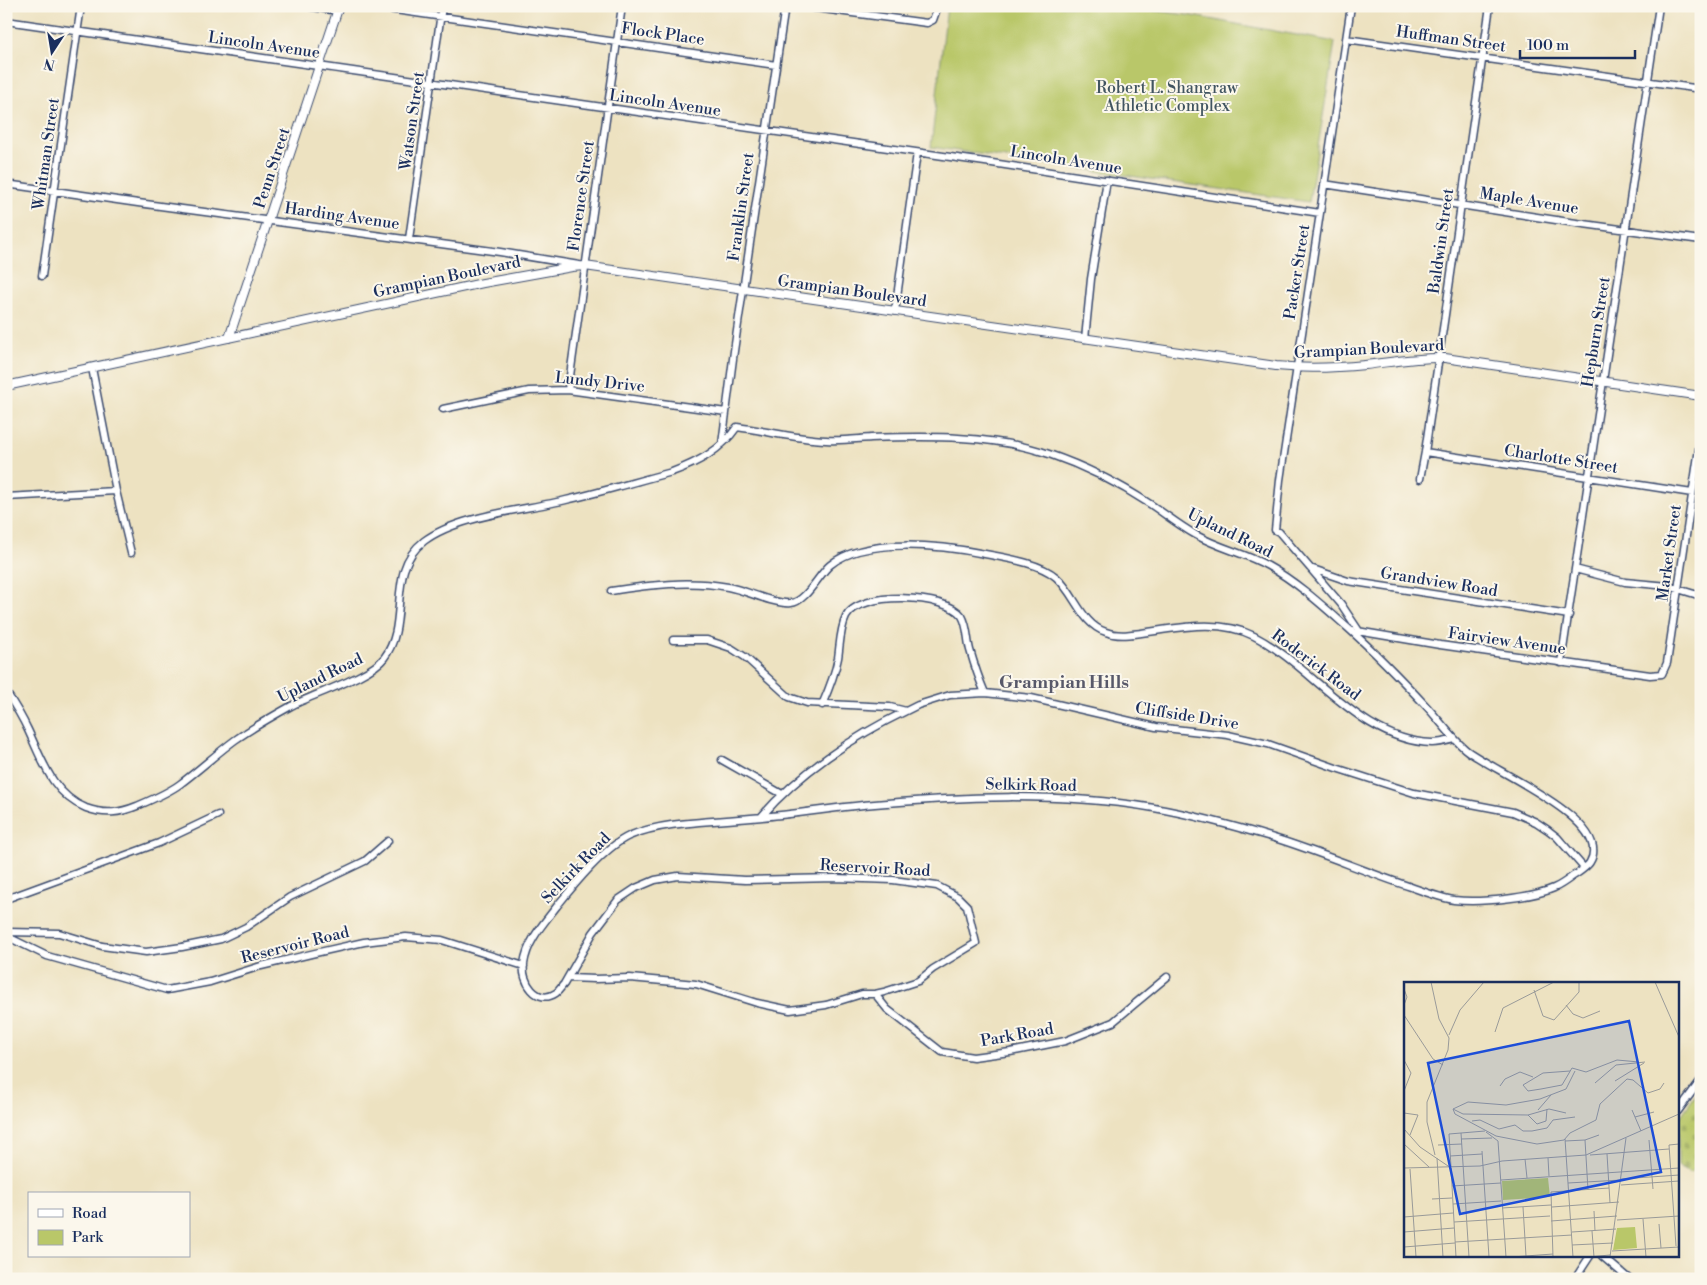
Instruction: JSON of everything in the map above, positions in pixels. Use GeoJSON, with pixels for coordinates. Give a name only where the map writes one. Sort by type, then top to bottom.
{"type":"FeatureCollection","features":[{"type":"Feature","properties":{"kind":"street","name":"Whitman Street"},"geometry":{"type":"LineString","coordinates":[[42,276],[81,6]]}},
{"type":"Feature","properties":{"kind":"street"},"geometry":{"type":"LineString","coordinates":[[306,6],[338,9]]}},
{"type":"Feature","properties":{"kind":"street","name":"Flock Place"},"geometry":{"type":"LineString","coordinates":[[367,6],[776,65]]}},
{"type":"Feature","properties":{"kind":"street","name":"Watson Street"},"geometry":{"type":"LineString","coordinates":[[409,239],[442,6]]}},
{"type":"Feature","properties":{"kind":"street","name":"Florence Street"},"geometry":{"type":"LineString","coordinates":[[568,390],[622,6]]}},
{"type":"Feature","properties":{"kind":"street","name":"Franklin Street"},"geometry":{"type":"LineString","coordinates":[[726,412],[784,6]]}},
{"type":"Feature","properties":{"kind":"street"},"geometry":{"type":"LineString","coordinates":[[800,6],[919,23],[932,21],[938,6]]}},
{"type":"Feature","properties":{"kind":"street","name":"Packer Street"},"geometry":{"type":"LineString","coordinates":[[1351,6],[1280,480],[1275,530],[1279,532],[1341,604],[1359,631]]}},
{"type":"Feature","properties":{"kind":"street","name":"Baldwin Street"},"geometry":{"type":"LineString","coordinates":[[1420,479],[1490,6]]}},
{"type":"Feature","properties":{"kind":"street","name":"Hepburn Street"},"geometry":{"type":"LineString","coordinates":[[1561,663],[1659,6]]}},
{"type":"Feature","properties":{"kind":"street","name":"Penn Street"},"geometry":{"type":"LineString","coordinates":[[229,338],[338,9]]}},
{"type":"Feature","properties":{"kind":"street","name":"Lincoln Avenue"},"geometry":{"type":"LineString","coordinates":[[6,22],[1107,180],[1320,213]]}},
{"type":"Feature","properties":{"kind":"street","name":"Huffman Street"},"geometry":{"type":"LineString","coordinates":[[1346,39],[1701,89]]}},
{"type":"Feature","properties":{"kind":"street"},"geometry":{"type":"LineString","coordinates":[[895,311],[918,153]]}},
{"type":"Feature","properties":{"kind":"street"},"geometry":{"type":"LineString","coordinates":[[1085,339],[1091,279],[1107,180]]}},
{"type":"Feature","properties":{"kind":"street","name":"Harding Avenue"},"geometry":{"type":"LineString","coordinates":[[6,184],[409,239],[585,266]]}},
{"type":"Feature","properties":{"kind":"street","name":"Maple Avenue"},"geometry":{"type":"LineString","coordinates":[[1324,184],[1701,240]]}},
{"type":"Feature","properties":{"kind":"street","name":"Grampian Boulevard"},"geometry":{"type":"LineString","coordinates":[[6,386],[483,283],[585,266],[1298,368],[1347,367],[1395,360],[1439,358],[1701,396]]}},
{"type":"Feature","properties":{"kind":"street"},"geometry":{"type":"LineString","coordinates":[[92,368],[116,491],[131,553]]}},
{"type":"Feature","properties":{"kind":"street","name":"Lundy Drive"},"geometry":{"type":"LineString","coordinates":[[443,409],[529,391],[568,390],[726,412]]}},
{"type":"Feature","properties":{"kind":"street"},"geometry":{"type":"LineString","coordinates":[[722,445],[726,412]]}},
{"type":"Feature","properties":{"kind":"street","name":"Upland Road"},"geometry":{"type":"LineString","coordinates":[[6,692],[21,717],[52,780],[68,798],[85,808],[98,812],[124,811],[180,784],[238,738],[292,706],[359,676],[382,661],[389,650],[396,631],[400,586],[406,564],[414,550],[431,536],[452,526],[471,520],[564,501],[672,472],[712,454],[738,427],[826,440],[966,438],[1001,442],[1039,451],[1088,470],[1148,502],[1198,536],[1266,564],[1307,593],[1348,629],[1401,679],[1455,739],[1478,759],[1554,802],[1578,823],[1593,845],[1593,857],[1584,868]]}},
{"type":"Feature","properties":{"kind":"street","name":"Market Street"},"geometry":{"type":"LineString","coordinates":[[1662,674],[1667,663],[1701,435]]}},
{"type":"Feature","properties":{"kind":"street","name":"Charlotte Street"},"geometry":{"type":"LineString","coordinates":[[1425,452],[1692,493]]}},
{"type":"Feature","properties":{"kind":"street"},"geometry":{"type":"LineString","coordinates":[[6,497],[116,491]]}},
{"type":"Feature","properties":{"kind":"street","name":"Roderick Road"},"geometry":{"type":"LineString","coordinates":[[611,591],[653,584],[690,583],[731,588],[773,601],[790,603],[805,595],[830,564],[851,552],[882,547],[914,546],[979,553],[1022,562],[1050,573],[1067,589],[1091,624],[1106,632],[1136,634],[1210,625],[1246,632],[1273,646],[1333,697],[1384,730],[1405,738],[1425,742],[1438,743],[1455,739]]}},
{"type":"Feature","properties":{"kind":"street","name":"Grandview Road"},"geometry":{"type":"LineString","coordinates":[[1308,567],[1348,581],[1569,615]]}},
{"type":"Feature","properties":{"kind":"street"},"geometry":{"type":"LineString","coordinates":[[1575,569],[1626,582],[1668,586],[1701,596]]}},
{"type":"Feature","properties":{"kind":"street"},"geometry":{"type":"LineString","coordinates":[[822,705],[834,676],[845,618],[854,607],[863,603],[886,599],[929,601],[951,608],[961,615],[978,677],[985,692]]}},
{"type":"Feature","properties":{"kind":"street","name":"Fairview Avenue"},"geometry":{"type":"LineString","coordinates":[[1348,629],[1431,644],[1561,663],[1650,675],[1662,674]]}},
{"type":"Feature","properties":{"kind":"street"},"geometry":{"type":"LineString","coordinates":[[672,640],[707,640],[731,648],[745,657],[789,697],[807,703],[890,707],[906,711]]}},
{"type":"Feature","properties":{"kind":"street","name":"Cliffside Drive"},"geometry":{"type":"LineString","coordinates":[[761,818],[782,794],[847,744],[918,705],[950,696],[985,692],[1030,698],[1156,727],[1228,735],[1268,744],[1414,793],[1512,812],[1536,822],[1557,837],[1584,868]]}},
{"type":"Feature","properties":{"kind":"street"},"geometry":{"type":"LineString","coordinates":[[722,760],[782,794]]}},
{"type":"Feature","properties":{"kind":"street","name":"Selkirk Road"},"geometry":{"type":"LineString","coordinates":[[524,966],[532,941],[547,919],[597,862],[624,839],[645,831],[673,825],[761,818],[864,805],[948,799],[1038,797],[1100,801],[1175,812],[1258,833],[1422,891],[1445,898],[1462,900],[1504,898],[1550,890],[1584,868]]}},
{"type":"Feature","properties":{"kind":"street"},"geometry":{"type":"LineString","coordinates":[[6,899],[159,843],[218,815]]}},
{"type":"Feature","properties":{"kind":"street"},"geometry":{"type":"LineString","coordinates":[[6,932],[59,933],[102,946],[146,952],[182,947],[221,938],[246,927],[290,897],[365,861],[388,841]]}},
{"type":"Feature","properties":{"kind":"street","name":"Reservoir Road"},"geometry":{"type":"LineString","coordinates":[[6,936],[48,956],[167,990],[210,982],[261,966],[364,942],[406,937],[442,940],[524,966],[526,983],[534,992],[546,996],[553,995],[564,984],[593,933],[618,900],[636,888],[661,878],[697,876],[745,880],[835,878],[893,880],[937,886],[962,900],[968,908],[976,943],[933,969],[918,981],[874,994],[862,994],[826,1005],[790,1010],[757,1003],[696,984],[630,978],[568,978]]}},
{"type":"Feature","properties":{"kind":"street","name":"Park Road"},"geometry":{"type":"LineString","coordinates":[[874,994],[887,1009],[942,1052],[973,1057],[1065,1041],[1113,1022],[1167,977]]}},
{"type":"Feature","properties":{"kind":"street"},"geometry":{"type":"LineString","coordinates":[[1680,1108],[1701,1080]]}},
{"type":"Feature","properties":{"kind":"street"},"geometry":{"type":"LineString","coordinates":[[1575,1279],[1589,1258]]}},
{"type":"Feature","properties":{"kind":"street"},"geometry":{"type":"LineString","coordinates":[[1604,1258],[1629,1279]]}},
{"type":"Feature","properties":{"kind":"green space","name":"Robert L. Shangraw Athletic Complex"},"geometry":{"type":"Polygon","coordinates":[[[947,6],[1119,6],[1187,15],[1335,42],[1309,202],[931,147],[947,6]]]}},
{"type":"Feature","properties":{"kind":"green space"},"geometry":{"type":"Polygon","coordinates":[[[1701,1087],[1701,1164],[1691,1173],[1680,1167],[1680,1117],[1701,1087]]]}},
{"type":"Feature","properties":{"kind":"district","name":"Grampian Hills"},"geometry":{"type":"Point","coordinates":[1064,682]}}]}
